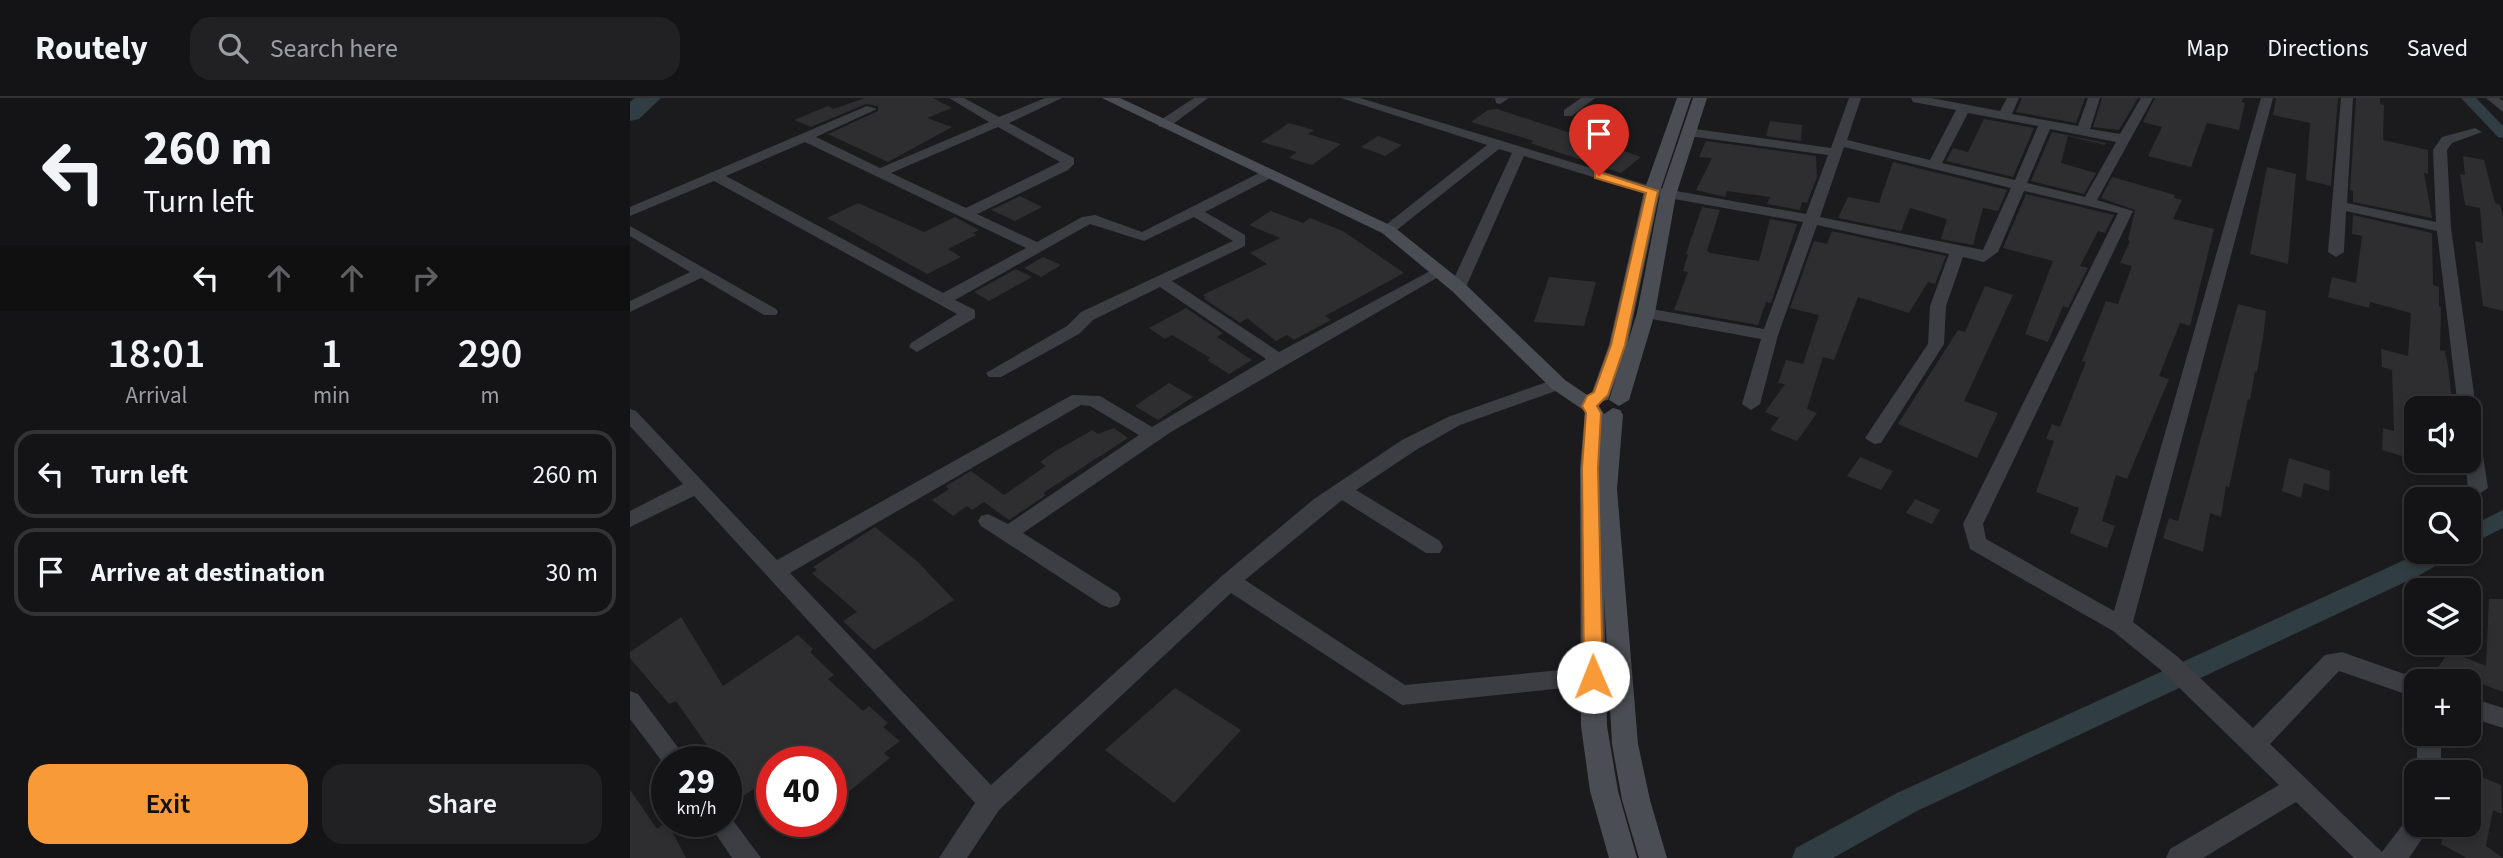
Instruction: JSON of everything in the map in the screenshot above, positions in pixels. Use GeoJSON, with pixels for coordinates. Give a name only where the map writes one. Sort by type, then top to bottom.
{"type":"FeatureCollection","features":[{"type":"Feature","properties":{"kind":"street"},"geometry":{"type":"LineString","coordinates":[[955,98],[1065,158],[1068,164],[965,214]]}},
{"type":"Feature","properties":{"kind":"street"},"geometry":{"type":"LineString","coordinates":[[879,173],[1056,98]]}},
{"type":"Feature","properties":{"kind":"street"},"geometry":{"type":"LineString","coordinates":[[1108,98],[1388,230],[1458,288],[1558,384],[1603,406]]}},
{"type":"Feature","properties":{"kind":"street"},"geometry":{"type":"LineString","coordinates":[[1164,124],[1202,98]]}},
{"type":"Feature","properties":{"kind":"street"},"geometry":{"type":"LineString","coordinates":[[1347,98],[1519,153],[1660,193],[1811,219],[1984,257],[1990,252],[2046,124]]}},
{"type":"Feature","properties":{"kind":"street"},"geometry":{"type":"LineString","coordinates":[[1568,113],[1589,98]]}},
{"type":"Feature","properties":{"kind":"street"},"geometry":{"type":"LineString","coordinates":[[1627,346],[1660,193],[1684,98]]}},
{"type":"Feature","properties":{"kind":"street"},"geometry":{"type":"LineString","coordinates":[[1623,858],[1604,791],[1594,726],[1598,490],[1603,406],[1627,346],[1646,313],[1660,193],[1688,132],[1700,98]]}},
{"type":"Feature","properties":{"kind":"street"},"geometry":{"type":"LineString","coordinates":[[1751,404],[1770,335],[1855,98]]}},
{"type":"Feature","properties":{"kind":"street"},"geometry":{"type":"LineString","coordinates":[[1913,98],[2123,139]]}},
{"type":"Feature","properties":{"kind":"street"},"geometry":{"type":"LineString","coordinates":[[2005,115],[2013,98]]}},
{"type":"Feature","properties":{"kind":"street"},"geometry":{"type":"LineString","coordinates":[[2082,132],[2094,98]]}},
{"type":"Feature","properties":{"kind":"street"},"geometry":{"type":"LineString","coordinates":[[2090,200],[2147,98]]}},
{"type":"Feature","properties":{"kind":"street"},"geometry":{"type":"LineString","coordinates":[[2121,625],[2267,98]]}},
{"type":"Feature","properties":{"kind":"street"},"geometry":{"type":"LineString","coordinates":[[2336,252],[2337,205],[2347,98]]}},
{"type":"Feature","properties":{"kind":"street"},"geometry":{"type":"LineString","coordinates":[[2492,98],[2503,108]]}},
{"type":"Feature","properties":{"kind":"street"},"geometry":{"type":"LineString","coordinates":[[1935,164],[1964,107]]}},
{"type":"Feature","properties":{"kind":"street"},"geometry":{"type":"LineString","coordinates":[[630,212],[871,109]]}},
{"type":"Feature","properties":{"kind":"street"},"geometry":{"type":"LineString","coordinates":[[1688,132],[1836,147],[1935,164],[2126,211],[1973,524],[1977,543],[1997,557],[2121,625],[2170,664],[2372,858]]}},
{"type":"Feature","properties":{"kind":"street"},"geometry":{"type":"LineString","coordinates":[[2465,396],[2444,228],[2440,149],[2447,140],[2475,132]]}},
{"type":"Feature","properties":{"kind":"street"},"geometry":{"type":"LineString","coordinates":[[805,137],[1036,247]]}},
{"type":"Feature","properties":{"kind":"street"},"geometry":{"type":"LineString","coordinates":[[1388,230],[1495,145]]}},
{"type":"Feature","properties":{"kind":"street"},"geometry":{"type":"LineString","coordinates":[[1458,288],[1519,153]]}},
{"type":"Feature","properties":{"kind":"street"},"geometry":{"type":"LineString","coordinates":[[944,299],[1093,218],[1144,237],[1268,174]]}},
{"type":"Feature","properties":{"kind":"street"},"geometry":{"type":"LineString","coordinates":[[715,176],[967,311],[968,317],[917,347]]}},
{"type":"Feature","properties":{"kind":"street"},"geometry":{"type":"LineString","coordinates":[[2337,205],[2444,228]]}},
{"type":"Feature","properties":{"kind":"street"},"geometry":{"type":"LineString","coordinates":[[995,373],[1073,330],[1087,316],[1236,246],[1242,240],[1195,212]]}},
{"type":"Feature","properties":{"kind":"street"},"geometry":{"type":"LineString","coordinates":[[630,230],[770,312]]}},
{"type":"Feature","properties":{"kind":"street"},"geometry":{"type":"LineString","coordinates":[[1874,438],[1936,344],[1938,306],[1958,250]]}},
{"type":"Feature","properties":{"kind":"street"},"geometry":{"type":"LineString","coordinates":[[630,307],[702,272]]}},
{"type":"Feature","properties":{"kind":"street"},"geometry":{"type":"LineString","coordinates":[[1008,534],[1152,435],[1276,358],[1438,272]]}},
{"type":"Feature","properties":{"kind":"street"},"geometry":{"type":"LineString","coordinates":[[1161,281],[1276,358]]}},
{"type":"Feature","properties":{"kind":"street"},"geometry":{"type":"LineString","coordinates":[[1646,313],[1770,335]]}},
{"type":"Feature","properties":{"kind":"street"},"geometry":{"type":"LineString","coordinates":[[952,858],[990,802],[1230,581],[1340,490],[1409,445],[1454,421],[1558,384]]}},
{"type":"Feature","properties":{"kind":"street"},"geometry":{"type":"LineString","coordinates":[[775,571],[1078,399],[1094,400],[1152,435]]}},
{"type":"Feature","properties":{"kind":"street"},"geometry":{"type":"LineString","coordinates":[[630,415],[990,802]]}},
{"type":"Feature","properties":{"kind":"street"},"geometry":{"type":"LineString","coordinates":[[630,520],[696,486]]}},
{"type":"Feature","properties":{"kind":"street"},"geometry":{"type":"LineString","coordinates":[[1340,490],[1433,547]]}},
{"type":"Feature","properties":{"kind":"street"},"geometry":{"type":"LineString","coordinates":[[1598,490],[1622,673],[1625,744],[1636,800],[1653,858]]}},
{"type":"Feature","properties":{"kind":"street"},"geometry":{"type":"LineString","coordinates":[[988,521],[1110,599]]}},
{"type":"Feature","properties":{"kind":"street"},"geometry":{"type":"LineString","coordinates":[[1230,581],[1402,695],[1593,677]]}},
{"type":"Feature","properties":{"kind":"street"},"geometry":{"type":"LineString","coordinates":[[2254,744],[2333,662],[2342,661],[2404,683]]}},
{"type":"Feature","properties":{"kind":"street"},"geometry":{"type":"LineString","coordinates":[[630,701],[664,746]]}},
{"type":"Feature","properties":{"kind":"street"},"geometry":{"type":"LineString","coordinates":[[2481,711],[2503,718]]}},
{"type":"Feature","properties":{"kind":"street"},"geometry":{"type":"LineString","coordinates":[[2179,858],[2298,787]]}},
{"type":"Feature","properties":{"kind":"street"},"geometry":{"type":"LineString","coordinates":[[732,837],[748,858]]}},
{"type":"Feature","properties":{"kind":"street"},"geometry":{"type":"LineString","coordinates":[[2393,858],[2409,837]]}},
{"type":"Feature","properties":{"kind":"building"},"geometry":{"type":"Polygon","coordinates":[[[865,98],[933,98],[952,108],[927,118],[952,127],[888,162],[828,134],[878,111],[878,106],[866,104],[811,127],[794,120],[828,106],[833,109],[865,98]]]}},
{"type":"Feature","properties":{"kind":"building"},"geometry":{"type":"Polygon","coordinates":[[[2022,98],[2085,98],[2076,123],[2016,112],[2022,98]]]}},
{"type":"Feature","properties":{"kind":"building"},"geometry":{"type":"Polygon","coordinates":[[[2102,98],[2138,98],[2119,130],[2093,127],[2102,98]]]}},
{"type":"Feature","properties":{"kind":"building"},"geometry":{"type":"Polygon","coordinates":[[[2155,98],[2243,98],[2242,102],[2245,103],[2239,130],[2207,123],[2191,167],[2148,156],[2162,127],[2143,122],[2155,98]]]}},
{"type":"Feature","properties":{"kind":"building"},"geometry":{"type":"Polygon","coordinates":[[[2276,98],[2338,98],[2331,186],[2306,180],[2310,123],[2273,115],[2276,98]]]}},
{"type":"Feature","properties":{"kind":"building"},"geometry":{"type":"Polygon","coordinates":[[[2356,98],[2380,98],[2380,104],[2384,105],[2383,140],[2428,150],[2428,174],[2424,173],[2432,218],[2353,202],[2353,191],[2350,190],[2356,98]]]}},
{"type":"Feature","properties":{"kind":"building"},"geometry":{"type":"Polygon","coordinates":[[[1497,109],[1641,157],[1621,173],[1530,143],[1534,141],[1471,122],[1488,110],[1497,109]]]}},
{"type":"Feature","properties":{"kind":"building"},"geometry":{"type":"Polygon","coordinates":[[[1984,119],[2034,128],[2013,177],[1946,161],[1953,148],[1968,152],[1984,119]]]}},
{"type":"Feature","properties":{"kind":"building"},"geometry":{"type":"Polygon","coordinates":[[[1770,121],[1802,125],[1801,141],[1766,136],[1770,121]]]}},
{"type":"Feature","properties":{"kind":"building"},"geometry":{"type":"Polygon","coordinates":[[[1289,123],[1314,130],[1308,134],[1341,144],[1312,165],[1289,158],[1297,152],[1261,142],[1289,123]]]}},
{"type":"Feature","properties":{"kind":"building"},"geometry":{"type":"Polygon","coordinates":[[[2052,132],[2106,143],[2105,145],[2068,136],[2061,163],[2096,173],[2084,194],[2031,181],[2052,132]]]}},
{"type":"Feature","properties":{"kind":"building"},"geometry":{"type":"Polygon","coordinates":[[[1378,136],[1402,145],[1385,156],[1361,147],[1378,136]]]}},
{"type":"Feature","properties":{"kind":"building"},"geometry":{"type":"Polygon","coordinates":[[[1706,141],[1816,156],[1817,177],[1807,203],[1802,202],[1800,210],[1767,204],[1770,197],[1727,191],[1725,197],[1696,190],[1712,158],[1699,157],[1706,141]]]}},
{"type":"Feature","properties":{"kind":"building"},"geometry":{"type":"Polygon","coordinates":[[[2463,156],[2484,160],[2495,203],[2500,205],[2503,217],[2503,311],[2483,306],[2475,241],[2483,243],[2480,208],[2465,205],[2460,174],[2465,175],[2463,156]]]}},
{"type":"Feature","properties":{"kind":"building"},"geometry":{"type":"Polygon","coordinates":[[[1893,162],[2007,190],[1998,211],[1983,208],[1973,245],[1941,239],[1947,219],[1910,208],[1901,231],[1838,218],[1848,197],[1879,203],[1893,162]]]}},
{"type":"Feature","properties":{"kind":"building"},"geometry":{"type":"Polygon","coordinates":[[[2267,167],[2296,174],[2288,264],[2250,254],[2267,167]]]}},
{"type":"Feature","properties":{"kind":"building"},"geometry":{"type":"Polygon","coordinates":[[[2112,177],[2175,195],[2174,198],[2182,200],[2173,219],[2214,229],[2190,326],[2180,323],[2159,376],[2169,379],[2127,479],[2116,475],[2102,521],[2115,526],[2107,548],[2070,533],[2079,508],[2036,492],[2054,441],[2046,439],[2052,424],[2060,427],[2086,362],[2082,361],[2106,301],[2118,304],[2132,266],[2120,263],[2130,241],[2128,240],[2135,210],[2101,198],[2112,177]]]}},
{"type":"Feature","properties":{"kind":"building"},"geometry":{"type":"Polygon","coordinates":[[[2026,194],[2114,215],[2105,233],[2098,231],[2080,266],[2088,268],[2068,308],[2063,306],[2048,342],[2025,334],[2053,261],[2003,248],[2026,194]]]}},
{"type":"Feature","properties":{"kind":"building"},"geometry":{"type":"Polygon","coordinates":[[[1020,196],[1042,207],[1015,221],[991,210],[1020,196]]]}},
{"type":"Feature","properties":{"kind":"building"},"geometry":{"type":"Polygon","coordinates":[[[858,203],[924,232],[955,217],[979,230],[973,233],[976,235],[948,249],[961,257],[927,274],[827,218],[858,203]]]}},
{"type":"Feature","properties":{"kind":"building"},"geometry":{"type":"Polygon","coordinates":[[[1702,207],[1720,210],[1707,250],[1710,253],[1759,261],[1770,219],[1797,224],[1771,303],[1766,302],[1758,325],[1674,310],[1688,272],[1683,271],[1686,254],[1702,207]]]}},
{"type":"Feature","properties":{"kind":"building"},"geometry":{"type":"Polygon","coordinates":[[[1271,211],[1303,223],[1310,218],[1343,231],[1404,273],[1325,316],[1331,320],[1294,340],[1287,335],[1276,341],[1247,318],[1240,323],[1203,298],[1206,297],[1203,295],[1267,264],[1250,253],[1280,238],[1249,225],[1271,211]]]}},
{"type":"Feature","properties":{"kind":"building"},"geometry":{"type":"Polygon","coordinates":[[[2353,215],[2432,233],[2433,285],[2439,287],[2441,307],[2440,350],[2445,351],[2452,396],[2404,396],[2402,456],[2382,450],[2383,428],[2394,431],[2392,370],[2382,367],[2381,349],[2408,356],[2411,313],[2370,302],[2369,308],[2328,297],[2332,277],[2356,283],[2362,236],[2352,234],[2353,215]]]}},
{"type":"Feature","properties":{"kind":"building"},"geometry":{"type":"Polygon","coordinates":[[[1832,231],[1946,256],[1935,284],[1928,282],[1909,313],[1858,297],[1834,360],[1823,357],[1807,409],[1817,413],[1797,441],[1770,430],[1779,418],[1765,412],[1785,384],[1778,383],[1786,360],[1803,364],[1819,315],[1790,308],[1814,241],[1827,244],[1832,231]]]}},
{"type":"Feature","properties":{"kind":"building"},"geometry":{"type":"Polygon","coordinates":[[[1043,257],[1061,265],[1041,277],[1024,268],[1043,257]]]}},
{"type":"Feature","properties":{"kind":"building"},"geometry":{"type":"Polygon","coordinates":[[[1016,269],[1032,277],[989,301],[974,292],[1016,269]]]}},
{"type":"Feature","properties":{"kind":"building"},"geometry":{"type":"Polygon","coordinates":[[[1549,277],[1596,282],[1584,326],[1534,322],[1549,277]]]}},
{"type":"Feature","properties":{"kind":"building"},"geometry":{"type":"Polygon","coordinates":[[[1985,286],[2013,295],[1964,401],[1998,413],[1977,458],[1898,424],[1958,330],[1965,332],[1985,286]]]}},
{"type":"Feature","properties":{"kind":"building"},"geometry":{"type":"Polygon","coordinates":[[[2238,304],[2266,311],[2264,331],[2257,372],[2255,371],[2250,400],[2248,399],[2229,487],[2226,486],[2221,517],[2210,513],[2203,552],[2163,538],[2169,518],[2178,521],[2238,304]]]}},
{"type":"Feature","properties":{"kind":"building"},"geometry":{"type":"Polygon","coordinates":[[[1186,308],[1223,333],[1217,337],[1252,360],[1229,374],[1207,360],[1210,358],[1172,335],[1165,339],[1149,328],[1186,308]]]}},
{"type":"Feature","properties":{"kind":"building"},"geometry":{"type":"Polygon","coordinates":[[[1169,383],[1193,397],[1158,420],[1135,406],[1169,383]]]}},
{"type":"Feature","properties":{"kind":"building"},"geometry":{"type":"Polygon","coordinates":[[[1114,428],[1128,438],[1043,493],[1046,495],[1009,520],[984,502],[972,510],[967,506],[953,516],[932,500],[949,489],[946,486],[971,471],[1004,495],[1046,466],[1040,462],[1054,452],[1092,430],[1098,434],[1114,428]]]}},
{"type":"Feature","properties":{"kind":"building"},"geometry":{"type":"Polygon","coordinates":[[[1860,457],[1893,471],[1881,490],[1847,476],[1860,457]]]}},
{"type":"Feature","properties":{"kind":"building"},"geometry":{"type":"Polygon","coordinates":[[[2289,458],[2330,471],[2329,491],[2304,483],[2301,498],[2282,491],[2289,458]]]}},
{"type":"Feature","properties":{"kind":"building"},"geometry":{"type":"Polygon","coordinates":[[[1915,499],[1940,510],[1932,524],[1906,513],[1915,499]]]}},
{"type":"Feature","properties":{"kind":"building"},"geometry":{"type":"Polygon","coordinates":[[[875,527],[918,562],[954,600],[874,650],[843,621],[857,612],[812,573],[817,570],[813,567],[875,527]]]}},
{"type":"Feature","properties":{"kind":"building"},"geometry":{"type":"Polygon","coordinates":[[[2489,599],[2503,599],[2503,692],[2481,684],[2481,669],[2437,669],[2446,655],[2459,655],[2486,666],[2489,599]]]}},
{"type":"Feature","properties":{"kind":"building"},"geometry":{"type":"Polygon","coordinates":[[[681,617],[723,686],[798,635],[813,649],[810,652],[834,675],[828,679],[863,711],[869,706],[888,723],[883,727],[900,741],[884,753],[890,758],[847,793],[847,746],[756,746],[756,787],[743,796],[742,746],[708,746],[676,701],[669,704],[630,658],[630,652],[681,617]]]}},
{"type":"Feature","properties":{"kind":"building"},"geometry":{"type":"Polygon","coordinates":[[[1175,688],[1241,730],[1174,803],[1105,750],[1175,688]]]}},
{"type":"Feature","properties":{"kind":"building"},"geometry":{"type":"Polygon","coordinates":[[[2481,777],[2501,785],[2502,814],[2493,810],[2486,846],[2503,858],[2467,858],[2441,844],[2443,837],[2481,837],[2481,777]]]}},
{"type":"Feature","properties":{"kind":"building"},"geometry":{"type":"Polygon","coordinates":[[[630,790],[651,820],[651,837],[675,837],[686,858],[630,858],[630,790]]]}},
{"type":"Feature","properties":{"kind":"waterway"},"geometry":{"type":"LineString","coordinates":[[630,114],[649,98]]}},
{"type":"Feature","properties":{"kind":"waterway"},"geometry":{"type":"LineString","coordinates":[[2468,98],[2503,134]]}},
{"type":"Feature","properties":{"kind":"waterway"},"geometry":{"type":"LineString","coordinates":[[2481,530],[2503,518]]}},
{"type":"Feature","properties":{"kind":"waterway"},"geometry":{"type":"LineString","coordinates":[[1806,858],[1907,802],[2420,564]]}},
{"type":"Feature","properties":{"kind":"route"},"geometry":{"type":"LineString","coordinates":[[1593,677],[1590,468],[1594,413],[1589,406],[1592,400],[1601,395],[1618,345],[1652,191],[1599,176]]}}]}
